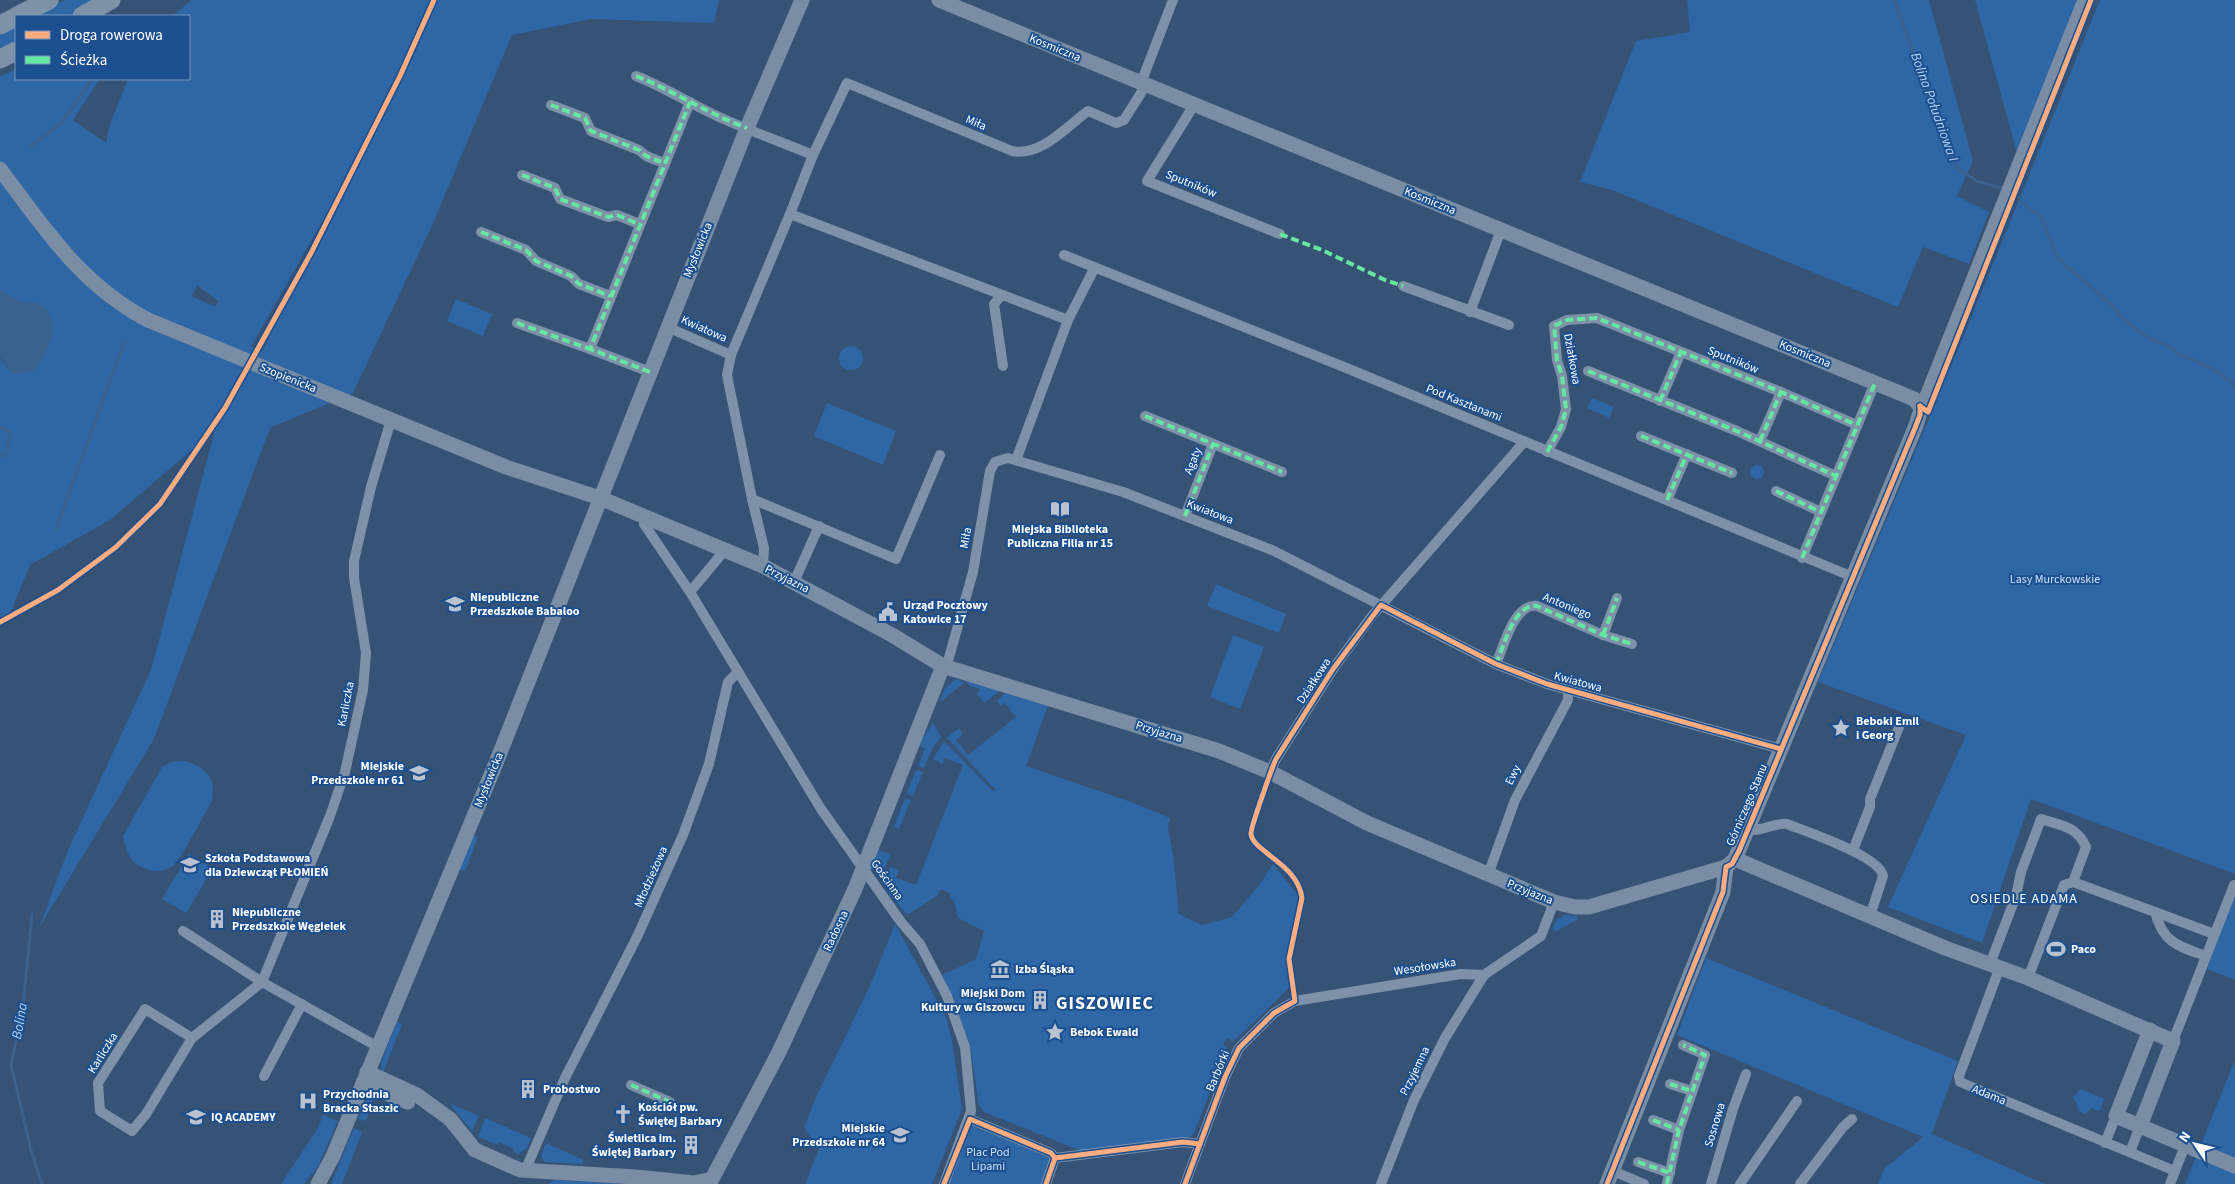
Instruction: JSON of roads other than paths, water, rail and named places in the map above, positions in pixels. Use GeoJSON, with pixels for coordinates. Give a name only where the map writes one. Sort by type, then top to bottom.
{"type":"FeatureCollection","features":[{"type":"Feature","properties":{"kind":"highway"},"geometry":{"type":"LineString","coordinates":[[21,15],[49,0]]}},
{"type":"Feature","properties":{"kind":"highway"},"geometry":{"type":"LineString","coordinates":[[84,15],[111,0]]}},
{"type":"Feature","properties":{"kind":"highway"},"geometry":{"type":"LineString","coordinates":[[0,25],[15,18]]}},
{"type":"Feature","properties":{"kind":"highway"},"geometry":{"type":"LineString","coordinates":[[0,59],[15,52]]}},
{"type":"Feature","properties":{"kind":"street","name":"Mysłowicka"},"geometry":{"type":"LineString","coordinates":[[318,1184],[330,1162],[496,763],[747,128],[802,0]]}},
{"type":"Feature","properties":{"kind":"street","name":"Kosmiczna"},"geometry":{"type":"LineString","coordinates":[[939,0],[1914,399],[1920,406]]}},
{"type":"Feature","properties":{"kind":"street"},"geometry":{"type":"LineString","coordinates":[[1143,84],[1173,0]]}},
{"type":"Feature","properties":{"kind":"street","name":"Górniczego Stanu"},"geometry":{"type":"LineString","coordinates":[[1610,1177],[1723,892],[1731,863],[1748,830],[1920,415],[1920,406],[1927,396],[2085,0]]}},
{"type":"Feature","properties":{"kind":"street"},"geometry":{"type":"LineString","coordinates":[[636,76],[661,86],[671,94],[747,128],[813,154]]}},
{"type":"Feature","properties":{"kind":"street","name":"Miła"},"geometry":{"type":"LineString","coordinates":[[762,566],[764,548],[727,375],[731,355],[813,154],[847,83],[1012,151],[1026,153],[1040,148],[1088,111],[1116,123],[1120,122],[1130,112],[1143,84]]}},
{"type":"Feature","properties":{"kind":"street"},"geometry":{"type":"LineString","coordinates":[[590,349],[690,102]]}},
{"type":"Feature","properties":{"kind":"street"},"geometry":{"type":"LineString","coordinates":[[551,105],[585,118],[591,131],[639,150],[646,156],[664,163]]}},
{"type":"Feature","properties":{"kind":"street","name":"Sputników"},"geometry":{"type":"LineString","coordinates":[[1194,105],[1147,180],[1280,234]]}},
{"type":"Feature","properties":{"kind":"street","name":"Szopienicka"},"geometry":{"type":"LineString","coordinates":[[0,169],[71,261],[100,289],[129,310],[148,320],[258,366],[506,467],[600,498]]}},
{"type":"Feature","properties":{"kind":"street"},"geometry":{"type":"LineString","coordinates":[[522,175],[555,188],[560,199],[608,217],[617,215],[639,224]]}},
{"type":"Feature","properties":{"kind":"street"},"geometry":{"type":"LineString","coordinates":[[790,214],[1068,320]]}},
{"type":"Feature","properties":{"kind":"street"},"geometry":{"type":"LineString","coordinates":[[1470,312],[1501,230]]}},
{"type":"Feature","properties":{"kind":"street"},"geometry":{"type":"LineString","coordinates":[[481,232],[526,250],[536,261],[571,276],[579,284],[610,296]]}},
{"type":"Feature","properties":{"kind":"street","name":"Pod Kasztanami"},"geometry":{"type":"LineString","coordinates":[[1064,255],[1667,500],[1802,558],[1853,577]]}},
{"type":"Feature","properties":{"kind":"street"},"geometry":{"type":"LineString","coordinates":[[1016,460],[1068,320],[1095,267]]}},
{"type":"Feature","properties":{"kind":"street"},"geometry":{"type":"LineString","coordinates":[[1403,286],[1509,325]]}},
{"type":"Feature","properties":{"kind":"street"},"geometry":{"type":"LineString","coordinates":[[1002,295],[994,304],[1003,366]]}},
{"type":"Feature","properties":{"kind":"street","name":"Sputników"},"geometry":{"type":"LineString","coordinates":[[1554,326],[1567,320],[1597,318],[1781,392],[1857,426]]}},
{"type":"Feature","properties":{"kind":"street"},"geometry":{"type":"LineString","coordinates":[[517,323],[650,372]]}},
{"type":"Feature","properties":{"kind":"street","name":"Działkowa"},"geometry":{"type":"LineString","coordinates":[[1547,452],[1561,427],[1566,409],[1562,376],[1557,360],[1554,326]]}},
{"type":"Feature","properties":{"kind":"street","name":"Kwiatowa"},"geometry":{"type":"LineString","coordinates":[[668,327],[731,355]]}},
{"type":"Feature","properties":{"kind":"street"},"geometry":{"type":"LineString","coordinates":[[1660,400],[1681,352]]}},
{"type":"Feature","properties":{"kind":"street"},"geometry":{"type":"LineString","coordinates":[[1588,371],[1760,441],[1836,476]]}},
{"type":"Feature","properties":{"kind":"street"},"geometry":{"type":"LineString","coordinates":[[1802,558],[1875,383]]}},
{"type":"Feature","properties":{"kind":"street"},"geometry":{"type":"LineString","coordinates":[[1760,441],[1781,392]]}},
{"type":"Feature","properties":{"kind":"street","name":"Agaty"},"geometry":{"type":"LineString","coordinates":[[1145,416],[1282,472]]}},
{"type":"Feature","properties":{"kind":"street","name":"Karliczka"},"geometry":{"type":"LineString","coordinates":[[192,1038],[145,1009],[98,1083],[100,1111],[132,1131],[146,1114],[192,1038],[262,982],[330,816],[345,772],[363,690],[366,653],[354,578],[354,561],[371,487],[390,420]]}},
{"type":"Feature","properties":{"kind":"street"},"geometry":{"type":"LineString","coordinates":[[1641,436],[1732,473]]}},
{"type":"Feature","properties":{"kind":"street","name":"Działkowa"},"geometry":{"type":"LineString","coordinates":[[1270,772],[1276,759],[1333,669],[1381,605],[1524,442]]}},
{"type":"Feature","properties":{"kind":"street","name":"Agaty"},"geometry":{"type":"LineString","coordinates":[[1185,516],[1213,444]]}},
{"type":"Feature","properties":{"kind":"street"},"geometry":{"type":"LineString","coordinates":[[1667,500],[1687,454]]}},
{"type":"Feature","properties":{"kind":"street"},"geometry":{"type":"LineString","coordinates":[[752,499],[896,559],[940,455]]}},
{"type":"Feature","properties":{"kind":"street","name":"Miła"},"geometry":{"type":"LineString","coordinates":[[943,666],[948,661],[973,572],[992,465],[1001,459],[1016,460]]}},
{"type":"Feature","properties":{"kind":"street","name":"Kwiatowa"},"geometry":{"type":"LineString","coordinates":[[1016,460],[1123,492],[1272,550],[1496,664],[1568,690],[1781,749]]}},
{"type":"Feature","properties":{"kind":"street"},"geometry":{"type":"LineString","coordinates":[[1776,491],[1821,512]]}},
{"type":"Feature","properties":{"kind":"street","name":"Przyjazna"},"geometry":{"type":"LineString","coordinates":[[600,498],[762,566],[892,635],[943,666],[1236,757],[1270,772],[1367,823],[1554,902],[1580,907],[1598,905],[1731,863]]}},
{"type":"Feature","properties":{"kind":"street"},"geometry":{"type":"LineString","coordinates":[[645,516],[644,524],[690,592],[738,672]]}},
{"type":"Feature","properties":{"kind":"street"},"geometry":{"type":"LineString","coordinates":[[794,582],[819,526]]}},
{"type":"Feature","properties":{"kind":"street"},"geometry":{"type":"LineString","coordinates":[[690,592],[725,550]]}},
{"type":"Feature","properties":{"kind":"street","name":"Antoniego"},"geometry":{"type":"LineString","coordinates":[[1603,635],[1617,598]]}},
{"type":"Feature","properties":{"kind":"street","name":"Antoniego"},"geometry":{"type":"LineString","coordinates":[[1496,664],[1518,613],[1529,606],[1537,606],[1603,635],[1632,644]]}},
{"type":"Feature","properties":{"kind":"street","name":"Radosna"},"geometry":{"type":"LineString","coordinates":[[526,1170],[636,1177],[686,1183],[705,1182],[715,1177],[766,1078],[864,869],[943,666]]}},
{"type":"Feature","properties":{"kind":"street","name":"Gościnna"},"geometry":{"type":"LineString","coordinates":[[738,672],[821,809],[920,944],[947,996],[965,1047],[971,1111],[970,1120]]}},
{"type":"Feature","properties":{"kind":"street","name":"Młodzieżowa"},"geometry":{"type":"LineString","coordinates":[[526,1170],[565,1078],[647,916],[683,835],[709,764],[728,682],[738,672]]}},
{"type":"Feature","properties":{"kind":"street","name":"Ewy"},"geometry":{"type":"LineString","coordinates":[[1488,875],[1515,800],[1568,700],[1568,690]]}},
{"type":"Feature","properties":{"kind":"street"},"geometry":{"type":"LineString","coordinates":[[1853,850],[1870,808],[1870,799],[1899,726]]}},
{"type":"Feature","properties":{"kind":"street","name":"Adama"},"geometry":{"type":"LineString","coordinates":[[2028,978],[2064,885],[2073,882],[2086,848],[2081,836],[2071,829],[2041,819],[2021,872],[2016,896],[1995,966],[1959,1076],[1960,1082],[2175,1172]]}},
{"type":"Feature","properties":{"kind":"street"},"geometry":{"type":"LineString","coordinates":[[1748,830],[1753,831],[1777,824],[1787,824],[1853,850],[1879,866],[1884,876],[1870,916]]}},
{"type":"Feature","properties":{"kind":"street"},"geometry":{"type":"LineString","coordinates":[[1731,863],[2028,978],[2173,1041]]}},
{"type":"Feature","properties":{"kind":"street"},"geometry":{"type":"LineString","coordinates":[[2073,882],[2214,934]]}},
{"type":"Feature","properties":{"kind":"street"},"geometry":{"type":"LineString","coordinates":[[2130,1152],[2234,885]]}},
{"type":"Feature","properties":{"kind":"street"},"geometry":{"type":"LineString","coordinates":[[1484,975],[1541,936],[1554,902]]}},
{"type":"Feature","properties":{"kind":"street"},"geometry":{"type":"LineString","coordinates":[[2155,912],[2159,927],[2165,935],[2182,948],[2206,956]]}},
{"type":"Feature","properties":{"kind":"street"},"geometry":{"type":"LineString","coordinates":[[183,931],[262,982],[378,1046]]}},
{"type":"Feature","properties":{"kind":"street","name":"Wesołowska"},"geometry":{"type":"LineString","coordinates":[[1295,1001],[1461,974],[1484,975]]}},
{"type":"Feature","properties":{"kind":"street","name":"Przyjemna"},"geometry":{"type":"LineString","coordinates":[[1381,1184],[1418,1091],[1445,1038],[1484,975]]}},
{"type":"Feature","properties":{"kind":"street","name":"Barbórki"},"geometry":{"type":"LineString","coordinates":[[1185,1184],[1225,1077],[1239,1048],[1274,1013],[1295,1001]]}},
{"type":"Feature","properties":{"kind":"street"},"geometry":{"type":"LineString","coordinates":[[264,1076],[302,1004]]}},
{"type":"Feature","properties":{"kind":"street"},"geometry":{"type":"LineString","coordinates":[[2105,1142],[2150,1030]]}},
{"type":"Feature","properties":{"kind":"street"},"geometry":{"type":"LineString","coordinates":[[1666,1184],[1679,1130],[1705,1055],[1684,1045]]}},
{"type":"Feature","properties":{"kind":"street","name":"Sosnowa"},"geometry":{"type":"LineString","coordinates":[[1711,1184],[1733,1108],[1746,1074]]}},
{"type":"Feature","properties":{"kind":"street"},"geometry":{"type":"LineString","coordinates":[[365,1078],[417,1094],[450,1119],[478,1152],[526,1170]]}},
{"type":"Feature","properties":{"kind":"street"},"geometry":{"type":"LineString","coordinates":[[1670,1084],[1692,1091]]}},
{"type":"Feature","properties":{"kind":"street"},"geometry":{"type":"LineString","coordinates":[[631,1085],[670,1102]]}},
{"type":"Feature","properties":{"kind":"street"},"geometry":{"type":"LineString","coordinates":[[1740,1184],[1797,1101]]}},
{"type":"Feature","properties":{"kind":"street"},"geometry":{"type":"LineString","coordinates":[[2116,1116],[2235,1166]]}},
{"type":"Feature","properties":{"kind":"street"},"geometry":{"type":"LineString","coordinates":[[1800,1184],[1843,1127],[1852,1119]]}},
{"type":"Feature","properties":{"kind":"street"},"geometry":{"type":"LineString","coordinates":[[944,1184],[970,1120],[1045,1150],[1055,1158],[1183,1142],[1200,1144]]}},
{"type":"Feature","properties":{"kind":"street"},"geometry":{"type":"LineString","coordinates":[[1653,1120],[1679,1130]]}},
{"type":"Feature","properties":{"kind":"street"},"geometry":{"type":"LineString","coordinates":[[2170,1184],[2186,1146]]}},
{"type":"Feature","properties":{"kind":"street"},"geometry":{"type":"LineString","coordinates":[[1046,1184],[1055,1158]]}},
{"type":"Feature","properties":{"kind":"street"},"geometry":{"type":"LineString","coordinates":[[1638,1162],[1670,1173]]}},
{"type":"Feature","properties":{"kind":"street"},"geometry":{"type":"LineString","coordinates":[[1610,1177],[1644,1184]]}},
{"type":"Feature","properties":{"kind":"waterway","name":"Bolina Południowa I"},"geometry":{"type":"LineString","coordinates":[[1894,0],[1957,168],[1977,181],[2001,188]]}},
{"type":"Feature","properties":{"kind":"waterway","name":"Bolina"},"geometry":{"type":"LineString","coordinates":[[31,146],[61,123],[91,80]]}},
{"type":"Feature","properties":{"kind":"waterway","name":"Bolina Południowa I"},"geometry":{"type":"LineString","coordinates":[[2016,195],[2030,210],[2039,215],[2044,223],[2057,258],[2113,306],[2137,330],[2167,345],[2177,354],[2209,367],[2235,385]]}},
{"type":"Feature","properties":{"kind":"waterway"},"geometry":{"type":"LineString","coordinates":[[56,529],[124,342]]}},
{"type":"Feature","properties":{"kind":"waterway","name":"Bolina"},"geometry":{"type":"LineString","coordinates":[[0,427],[10,432],[6,456],[0,454]]}},
{"type":"Feature","properties":{"kind":"waterway","name":"Bolina"},"geometry":{"type":"LineString","coordinates":[[32,914],[23,1007],[11,1065],[31,1150],[42,1184]]}},
{"type":"Feature","properties":{"kind":"place","name":"Miejska Biblioteka Publiczna Filia nr 15"},"geometry":{"type":"Point","coordinates":[1060,509]}},
{"type":"Feature","properties":{"kind":"place","name":"Niepubliczne Przedszkole Babaloo"},"geometry":{"type":"Point","coordinates":[455,604]}},
{"type":"Feature","properties":{"kind":"place","name":"Urząd Pocztowy Katowice 17"},"geometry":{"type":"Point","coordinates":[888,612]}},
{"type":"Feature","properties":{"kind":"place","name":"Beboki Emil i Georg"},"geometry":{"type":"Point","coordinates":[1841,728]}},
{"type":"Feature","properties":{"kind":"place","name":"Miejskie Przedszkole nr 61"},"geometry":{"type":"Point","coordinates":[419,773]}},
{"type":"Feature","properties":{"kind":"place","name":"Szkoła Podstawowa dla Dziewcząt PŁOMIEŃ"},"geometry":{"type":"Point","coordinates":[190,865]}},
{"type":"Feature","properties":{"kind":"place","name":"Niepubliczne Przedszkole Węgielek"},"geometry":{"type":"Point","coordinates":[217,919]}},
{"type":"Feature","properties":{"kind":"place","name":"Paco"},"geometry":{"type":"Point","coordinates":[2056,949]}},
{"type":"Feature","properties":{"kind":"place","name":"Izba Śląska"},"geometry":{"type":"Point","coordinates":[1000,969]}},
{"type":"Feature","properties":{"kind":"place","name":"Miejski Dom Kultury w Giszowcu"},"geometry":{"type":"Point","coordinates":[1040,1000]}},
{"type":"Feature","properties":{"kind":"place","name":"Bebok Ewald"},"geometry":{"type":"Point","coordinates":[1055,1032]}},
{"type":"Feature","properties":{"kind":"place","name":"Probostwo"},"geometry":{"type":"Point","coordinates":[528,1089]}},
{"type":"Feature","properties":{"kind":"place","name":"Przychodnia Bracka Staszic"},"geometry":{"type":"Point","coordinates":[308,1101]}},
{"type":"Feature","properties":{"kind":"place","name":"Kościół pw. Świętej Barbary"},"geometry":{"type":"Point","coordinates":[623,1114]}},
{"type":"Feature","properties":{"kind":"place","name":"IQ ACADEMY"},"geometry":{"type":"Point","coordinates":[196,1117]}},
{"type":"Feature","properties":{"kind":"place","name":"Miejskie Przedszkole nr 64"},"geometry":{"type":"Point","coordinates":[900,1135]}},
{"type":"Feature","properties":{"kind":"place","name":"Świetlica im. Świętej Barbary"},"geometry":{"type":"Point","coordinates":[691,1145]}},
{"type":"Feature","properties":{"kind":"district","name":"OSIEDLE ADAMA"},"geometry":{"type":"Point","coordinates":[2024,899]}},
{"type":"Feature","properties":{"kind":"district","name":"GISZOWIEC"},"geometry":{"type":"Point","coordinates":[1105,1003]}},
{"type":"Feature","properties":{"kind":"park label","name":"Lasy Murckowskie"},"geometry":{"type":"Point","coordinates":[2055,579]}},
{"type":"Feature","properties":{"kind":"park label","name":"Plac Pod Lipami"},"geometry":{"type":"Point","coordinates":[988,1159]}}]}
